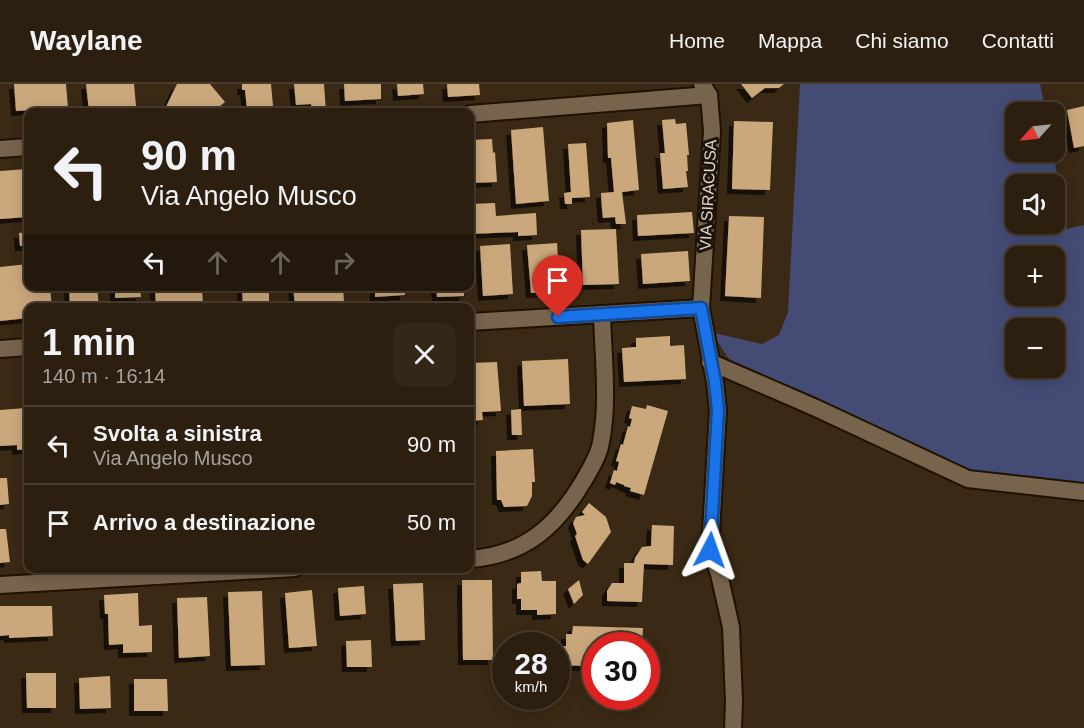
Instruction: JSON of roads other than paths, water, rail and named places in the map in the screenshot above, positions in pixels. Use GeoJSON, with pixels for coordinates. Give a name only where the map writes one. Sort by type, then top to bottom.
{"type":"FeatureCollection","features":[{"type":"Feature","properties":{"kind":"street"},"geometry":{"type":"LineString","coordinates":[[474,114],[705,89]]}},
{"type":"Feature","properties":{"kind":"street","name":"VIA SIRACUSA"},"geometry":{"type":"LineString","coordinates":[[705,89],[712,131],[701,308],[718,410],[710,550],[719,574],[731,627],[733,728]]}},
{"type":"Feature","properties":{"kind":"street"},"geometry":{"type":"LineString","coordinates":[[0,149],[24,147]]}},
{"type":"Feature","properties":{"kind":"street"},"geometry":{"type":"LineString","coordinates":[[474,322],[701,308]]}},
{"type":"Feature","properties":{"kind":"street"},"geometry":{"type":"LineString","coordinates":[[474,558],[504,554],[548,528],[577,492],[591,468],[601,446],[605,413],[602,314]]}},
{"type":"Feature","properties":{"kind":"street"},"geometry":{"type":"LineString","coordinates":[[0,349],[24,347]]}},
{"type":"Feature","properties":{"kind":"street"},"geometry":{"type":"LineString","coordinates":[[710,362],[816,408],[968,479],[1084,492]]}},
{"type":"Feature","properties":{"kind":"street"},"geometry":{"type":"LineString","coordinates":[[0,585],[209,573]]}}]}
